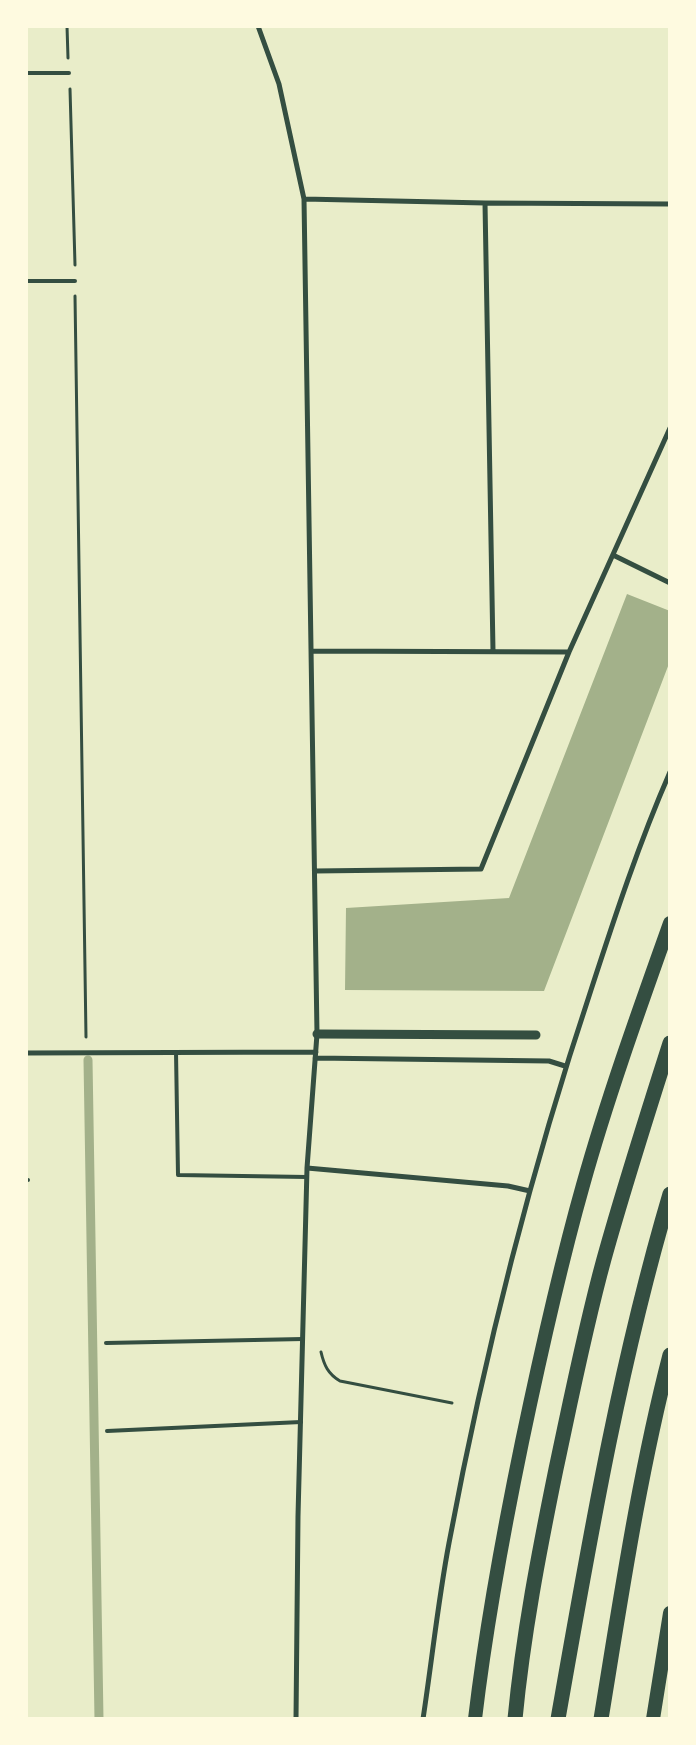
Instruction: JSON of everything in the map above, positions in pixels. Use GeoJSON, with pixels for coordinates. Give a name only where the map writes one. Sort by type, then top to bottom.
{"type":"FeatureCollection","features":[{"type":"Feature","properties":{"kind":"highway"},"geometry":{"type":"LineString","coordinates":[[475,1719],[484,1648],[504,1533],[541,1352],[583,1186],[619,1066],[670,923]]}},
{"type":"Feature","properties":{"kind":"highway"},"geometry":{"type":"LineString","coordinates":[[515,1719],[529,1614],[572,1392],[604,1261],[640,1134],[670,1043]]}},
{"type":"Feature","properties":{"kind":"highway"},"geometry":{"type":"LineString","coordinates":[[558,1719],[585,1564],[616,1410],[657,1237],[670,1194]]}},
{"type":"Feature","properties":{"kind":"highway"},"geometry":{"type":"LineString","coordinates":[[600,1719],[654,1416],[670,1355]]}},
{"type":"Feature","properties":{"kind":"highway"},"geometry":{"type":"LineString","coordinates":[[653,1719],[670,1613]]}},
{"type":"Feature","properties":{"kind":"street"},"geometry":{"type":"LineString","coordinates":[[258,26],[279,84],[304,200],[315,871],[316,1052],[307,1168],[296,1719]]}},
{"type":"Feature","properties":{"kind":"street"},"geometry":{"type":"LineString","coordinates":[[304,200],[670,204]]}},
{"type":"Feature","properties":{"kind":"street"},"geometry":{"type":"LineString","coordinates":[[485,203],[493,651]]}},
{"type":"Feature","properties":{"kind":"street"},"geometry":{"type":"LineString","coordinates":[[315,871],[481,869],[569,652],[670,428]]}},
{"type":"Feature","properties":{"kind":"street"},"geometry":{"type":"LineString","coordinates":[[613,555],[670,583]]}},
{"type":"Feature","properties":{"kind":"street"},"geometry":{"type":"LineString","coordinates":[[311,650],[569,652]]}},
{"type":"Feature","properties":{"kind":"street"},"geometry":{"type":"LineString","coordinates":[[423,1719],[449,1544],[491,1343],[530,1191],[565,1066],[621,899],[670,772]]}},
{"type":"Feature","properties":{"kind":"street"},"geometry":{"type":"LineString","coordinates":[[316,1034],[536,1035]]}},
{"type":"Feature","properties":{"kind":"street"},"geometry":{"type":"LineString","coordinates":[[26,1053],[316,1052]]}},
{"type":"Feature","properties":{"kind":"street"},"geometry":{"type":"LineString","coordinates":[[315,1058],[549,1061],[565,1066]]}},
{"type":"Feature","properties":{"kind":"street"},"geometry":{"type":"LineString","coordinates":[[307,1168],[508,1186],[530,1191]]}},
{"type":"Feature","properties":{"kind":"lane"},"geometry":{"type":"LineString","coordinates":[[26,73],[69,73]]}},
{"type":"Feature","properties":{"kind":"lane"},"geometry":{"type":"LineString","coordinates":[[26,281],[75,281]]}},
{"type":"Feature","properties":{"kind":"lane"},"geometry":{"type":"LineString","coordinates":[[176,1052],[178,1175],[307,1177]]}},
{"type":"Feature","properties":{"kind":"lane"},"geometry":{"type":"LineString","coordinates":[[106,1344],[303,1342]]}},
{"type":"Feature","properties":{"kind":"lane"},"geometry":{"type":"LineString","coordinates":[[106,1431],[301,1422]]}},
{"type":"Feature","properties":{"kind":"path"},"geometry":{"type":"LineString","coordinates":[[67,26],[75,281],[86,1053]]}},
{"type":"Feature","properties":{"kind":"path"},"geometry":{"type":"LineString","coordinates":[[303,1342],[321,1344],[324,1364],[331,1376],[340,1381],[452,1403]]}},
{"type":"Feature","properties":{"kind":"shaded area"},"geometry":{"type":"Polygon","coordinates":[[[627,594],[670,611],[670,661],[544,991],[345,990],[346,908],[509,898],[627,594]]]}},
{"type":"Feature","properties":{"kind":"waterway"},"geometry":{"type":"LineString","coordinates":[[88,1060],[99,1719]]}}]}
